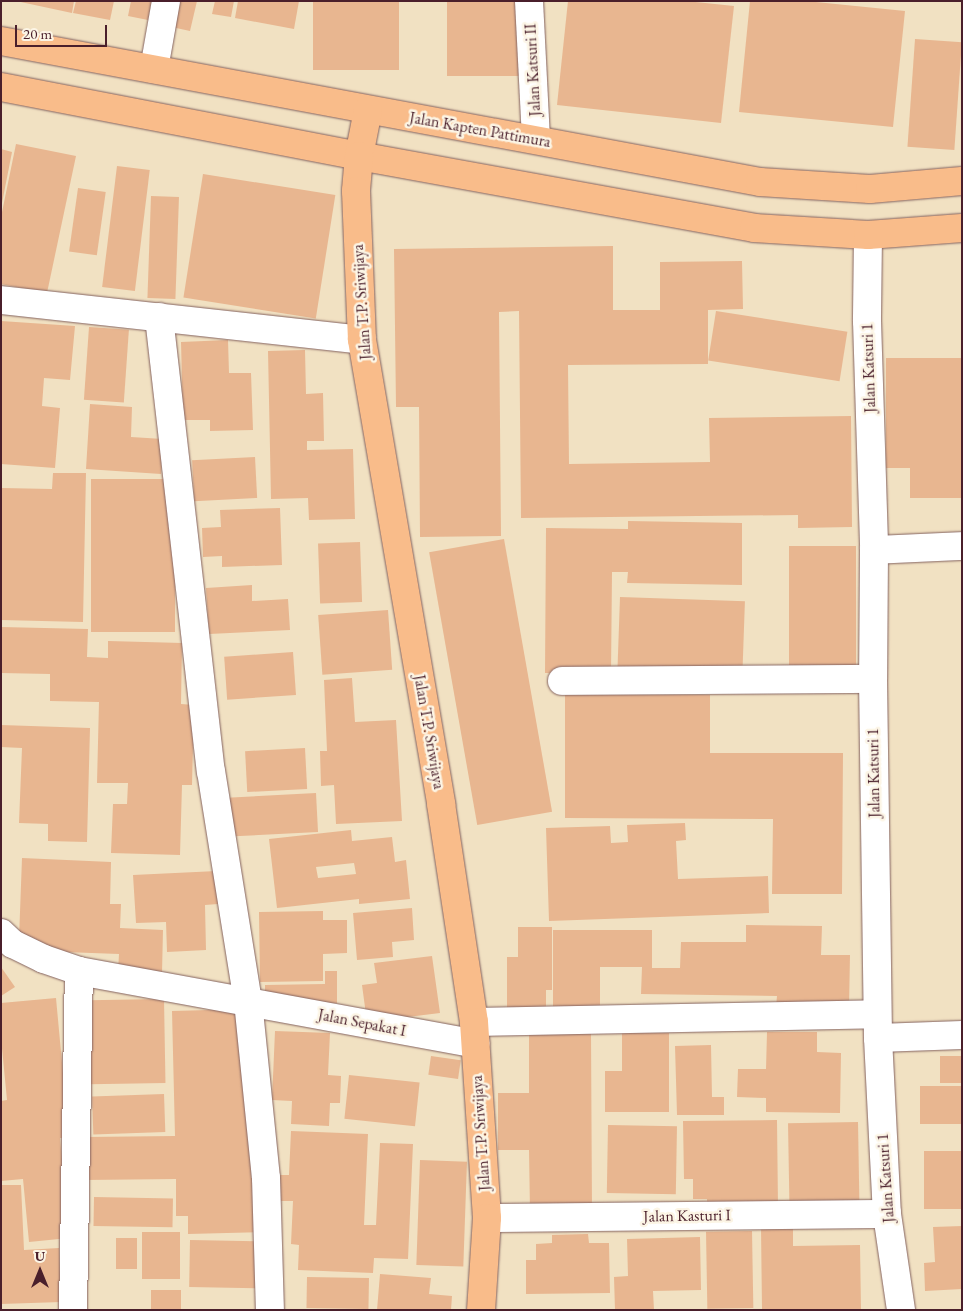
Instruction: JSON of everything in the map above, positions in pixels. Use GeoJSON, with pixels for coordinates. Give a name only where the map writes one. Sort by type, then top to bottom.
{"type":"FeatureCollection","features":[{"type":"Feature","properties":{"kind":"main road","name":"Jalan Kapten Pattimura"},"geometry":{"type":"LineString","coordinates":[[1,41],[760,182],[870,189],[962,181]]}},
{"type":"Feature","properties":{"kind":"main road"},"geometry":{"type":"LineString","coordinates":[[1,87],[359,156],[754,228],[868,235],[962,228]]}},
{"type":"Feature","properties":{"kind":"main road","name":"Jalan T.P. Sriwijaya"},"geometry":{"type":"LineString","coordinates":[[368,110],[359,156],[356,192],[362,340],[441,804],[475,1033],[487,1218],[481,1310]]}},
{"type":"Feature","properties":{"kind":"street"},"geometry":{"type":"LineString","coordinates":[[154,69],[166,1]]}},
{"type":"Feature","properties":{"kind":"street","name":"Jalan Katsuri II"},"geometry":{"type":"LineString","coordinates":[[529,1],[536,139]]}},
{"type":"Feature","properties":{"kind":"street","name":"Jalan Katsuri 1"},"geometry":{"type":"LineString","coordinates":[[868,235],[867,321],[874,550],[873,679],[877,1026],[887,1214],[901,1310]]}},
{"type":"Feature","properties":{"kind":"street"},"geometry":{"type":"LineString","coordinates":[[1,300],[362,340]]}},
{"type":"Feature","properties":{"kind":"street"},"geometry":{"type":"LineString","coordinates":[[159,317],[211,771],[248,1001],[266,1178],[270,1310]]}},
{"type":"Feature","properties":{"kind":"street"},"geometry":{"type":"LineString","coordinates":[[874,550],[962,546]]}},
{"type":"Feature","properties":{"kind":"street"},"geometry":{"type":"LineString","coordinates":[[562,681],[873,679]]}},
{"type":"Feature","properties":{"kind":"street","name":"Jalan Sepakat I"},"geometry":{"type":"LineString","coordinates":[[1,933],[13,944],[44,959],[79,970],[248,1001],[475,1033],[877,1026],[962,1036]]}},
{"type":"Feature","properties":{"kind":"street"},"geometry":{"type":"LineString","coordinates":[[73,1310],[79,970]]}},
{"type":"Feature","properties":{"kind":"street","name":"Jalan Kasturi I"},"geometry":{"type":"LineString","coordinates":[[487,1218],[887,1214]]}},
{"type":"Feature","properties":{"kind":"building"},"geometry":{"type":"Polygon","coordinates":[[[16,1],[74,1],[72,13],[16,1]]]}},
{"type":"Feature","properties":{"kind":"building"},"geometry":{"type":"Polygon","coordinates":[[[76,1],[114,1],[110,20],[73,13],[76,1]]]}},
{"type":"Feature","properties":{"kind":"building"},"geometry":{"type":"Polygon","coordinates":[[[131,1],[157,1],[153,21],[128,16],[131,1]]]}},
{"type":"Feature","properties":{"kind":"building"},"geometry":{"type":"Polygon","coordinates":[[[173,1],[197,1],[190,31],[167,26],[173,1]]]}},
{"type":"Feature","properties":{"kind":"building"},"geometry":{"type":"Polygon","coordinates":[[[215,1],[234,1],[231,17],[212,14],[215,1]]]}},
{"type":"Feature","properties":{"kind":"building"},"geometry":{"type":"Polygon","coordinates":[[[238,1],[299,1],[294,29],[235,18],[238,1]]]}},
{"type":"Feature","properties":{"kind":"building"},"geometry":{"type":"Polygon","coordinates":[[[313,1],[399,1],[399,70],[313,70],[313,1]]]}},
{"type":"Feature","properties":{"kind":"building"},"geometry":{"type":"Polygon","coordinates":[[[447,1],[522,1],[522,76],[447,76],[447,1]]]}},
{"type":"Feature","properties":{"kind":"building"},"geometry":{"type":"Polygon","coordinates":[[[568,1],[686,1],[734,6],[721,123],[557,105],[568,1]]]}},
{"type":"Feature","properties":{"kind":"building"},"geometry":{"type":"Polygon","coordinates":[[[750,1],[806,1],[905,11],[893,127],[739,112],[750,1]]]}},
{"type":"Feature","properties":{"kind":"building"},"geometry":{"type":"Polygon","coordinates":[[[915,39],[962,42],[954,150],[907,147],[915,39]]]}},
{"type":"Feature","properties":{"kind":"building"},"geometry":{"type":"Polygon","coordinates":[[[16,144],[76,156],[47,293],[1,284],[1,217],[16,144]]]}},
{"type":"Feature","properties":{"kind":"building"},"geometry":{"type":"Polygon","coordinates":[[[1,149],[12,152],[2,203],[1,203],[1,149]]]}},
{"type":"Feature","properties":{"kind":"building"},"geometry":{"type":"Polygon","coordinates":[[[117,166],[150,170],[135,291],[102,287],[117,166]]]}},
{"type":"Feature","properties":{"kind":"building"},"geometry":{"type":"Polygon","coordinates":[[[203,174],[335,195],[316,318],[183,297],[203,174]]]}},
{"type":"Feature","properties":{"kind":"building"},"geometry":{"type":"Polygon","coordinates":[[[78,188],[106,192],[97,255],[69,251],[78,188]]]}},
{"type":"Feature","properties":{"kind":"building"},"geometry":{"type":"Polygon","coordinates":[[[151,196],[179,197],[175,299],[147,298],[151,196]]]}},
{"type":"Feature","properties":{"kind":"building"},"geometry":{"type":"Polygon","coordinates":[[[613,246],[613,310],[660,310],[660,262],[742,261],[743,309],[708,310],[708,364],[568,365],[569,464],[710,462],[709,418],[851,416],[852,527],[798,528],[798,515],[521,518],[519,311],[499,312],[501,536],[420,537],[419,407],[396,407],[394,249],[613,246]]]}},
{"type":"Feature","properties":{"kind":"building"},"geometry":{"type":"Polygon","coordinates":[[[716,311],[847,332],[840,381],[708,360],[716,311]]]}},
{"type":"Feature","properties":{"kind":"building"},"geometry":{"type":"Polygon","coordinates":[[[1,321],[75,326],[70,380],[44,378],[42,406],[60,408],[55,468],[1,464],[1,321]]]}},
{"type":"Feature","properties":{"kind":"building"},"geometry":{"type":"Polygon","coordinates":[[[89,327],[129,330],[124,403],[84,400],[89,327]]]}},
{"type":"Feature","properties":{"kind":"building"},"geometry":{"type":"Polygon","coordinates":[[[228,340],[229,373],[251,373],[253,430],[210,431],[210,420],[183,420],[181,342],[228,340]]]}},
{"type":"Feature","properties":{"kind":"building"},"geometry":{"type":"Polygon","coordinates":[[[305,350],[306,394],[323,393],[324,441],[307,441],[307,450],[353,449],[355,519],[309,520],[308,498],[271,499],[268,351],[305,350]]]}},
{"type":"Feature","properties":{"kind":"building"},"geometry":{"type":"Polygon","coordinates":[[[886,358],[962,358],[962,498],[910,498],[910,468],[886,468],[886,358]]]}},
{"type":"Feature","properties":{"kind":"building"},"geometry":{"type":"Polygon","coordinates":[[[90,404],[132,407],[131,437],[163,439],[161,474],[86,469],[90,404]]]}},
{"type":"Feature","properties":{"kind":"building"},"geometry":{"type":"Polygon","coordinates":[[[255,457],[257,498],[194,501],[192,460],[255,457]]]}},
{"type":"Feature","properties":{"kind":"building"},"geometry":{"type":"Polygon","coordinates":[[[53,473],[86,473],[83,622],[1,620],[2,488],[52,489],[53,473]]]}},
{"type":"Feature","properties":{"kind":"building"},"geometry":{"type":"Polygon","coordinates":[[[91,479],[175,479],[175,632],[91,632],[91,479]]]}},
{"type":"Feature","properties":{"kind":"building"},"geometry":{"type":"Polygon","coordinates":[[[280,508],[282,565],[222,567],[222,556],[203,557],[202,528],[221,527],[220,510],[280,508]]]}},
{"type":"Feature","properties":{"kind":"building"},"geometry":{"type":"Polygon","coordinates":[[[628,521],[742,523],[742,585],[627,583],[628,572],[612,572],[611,674],[545,673],[546,528],[628,529],[628,521]]]}},
{"type":"Feature","properties":{"kind":"building"},"geometry":{"type":"Polygon","coordinates":[[[504,539],[552,812],[477,825],[429,552],[504,539]]]}},
{"type":"Feature","properties":{"kind":"building"},"geometry":{"type":"Polygon","coordinates":[[[360,542],[362,602],[320,603],[318,543],[360,542]]]}},
{"type":"Feature","properties":{"kind":"building"},"geometry":{"type":"Polygon","coordinates":[[[789,546],[856,546],[856,665],[789,665],[789,546]]]}},
{"type":"Feature","properties":{"kind":"building"},"geometry":{"type":"Polygon","coordinates":[[[252,585],[252,601],[288,599],[290,630],[209,634],[206,588],[252,585]]]}},
{"type":"Feature","properties":{"kind":"building"},"geometry":{"type":"Polygon","coordinates":[[[620,597],[745,601],[742,671],[618,667],[620,597]]]}},
{"type":"Feature","properties":{"kind":"building"},"geometry":{"type":"Polygon","coordinates":[[[388,610],[392,670],[322,675],[318,615],[388,610]]]}},
{"type":"Feature","properties":{"kind":"building"},"geometry":{"type":"Polygon","coordinates":[[[1,627],[88,629],[87,657],[108,658],[108,641],[182,643],[181,704],[194,705],[192,785],[182,785],[180,855],[111,853],[113,804],[127,804],[128,783],[97,783],[99,702],[50,701],[50,674],[1,673],[1,627]]]}},
{"type":"Feature","properties":{"kind":"building"},"geometry":{"type":"Polygon","coordinates":[[[293,652],[296,695],[227,700],[224,657],[293,652]]]}},
{"type":"Feature","properties":{"kind":"building"},"geometry":{"type":"Polygon","coordinates":[[[352,678],[355,722],[396,720],[402,821],[336,824],[334,785],[321,786],[320,751],[327,751],[324,680],[352,678]]]}},
{"type":"Feature","properties":{"kind":"building"},"geometry":{"type":"Polygon","coordinates":[[[565,695],[710,695],[710,753],[843,753],[842,894],[772,894],[773,819],[565,818],[565,695]]]}},
{"type":"Feature","properties":{"kind":"building"},"geometry":{"type":"Polygon","coordinates":[[[1,725],[90,728],[87,842],[48,841],[48,824],[19,823],[22,748],[1,747],[1,725]]]}},
{"type":"Feature","properties":{"kind":"building"},"geometry":{"type":"Polygon","coordinates":[[[305,748],[307,789],[247,792],[245,751],[305,748]]]}},
{"type":"Feature","properties":{"kind":"building"},"geometry":{"type":"Polygon","coordinates":[[[316,793],[318,832],[229,837],[227,798],[316,793]]]}},
{"type":"Feature","properties":{"kind":"building"},"geometry":{"type":"Polygon","coordinates":[[[685,823],[686,840],[676,841],[678,879],[768,876],[769,913],[549,921],[546,828],[610,826],[611,843],[628,842],[627,825],[685,823]]]}},
{"type":"Feature","properties":{"kind":"building"},"geometry":{"type":"Polygon","coordinates":[[[351,830],[352,841],[392,837],[395,862],[406,860],[410,899],[359,904],[359,899],[277,908],[269,839],[351,830]],[[354,863],[316,867],[318,878],[356,874],[354,863]]]}},
{"type":"Feature","properties":{"kind":"building"},"geometry":{"type":"Polygon","coordinates":[[[22,858],[111,862],[110,904],[121,904],[120,928],[163,930],[162,973],[118,972],[119,954],[37,951],[37,940],[19,939],[22,858]]]}},
{"type":"Feature","properties":{"kind":"building"},"geometry":{"type":"Polygon","coordinates":[[[217,871],[218,904],[205,905],[206,950],[167,952],[166,922],[136,923],[133,875],[217,871]]]}},
{"type":"Feature","properties":{"kind":"building"},"geometry":{"type":"Polygon","coordinates":[[[412,908],[414,940],[392,942],[393,957],[357,960],[353,913],[412,908]]]}},
{"type":"Feature","properties":{"kind":"building"},"geometry":{"type":"Polygon","coordinates":[[[323,911],[323,920],[347,920],[347,953],[323,954],[323,981],[260,982],[259,912],[323,911]]]}},
{"type":"Feature","properties":{"kind":"building"},"geometry":{"type":"Polygon","coordinates":[[[746,925],[822,926],[821,955],[850,955],[849,1008],[776,1007],[777,996],[641,994],[642,967],[600,967],[600,1014],[553,1014],[553,930],[652,930],[652,968],[680,968],[681,942],[746,942],[746,925]]]}},
{"type":"Feature","properties":{"kind":"building"},"geometry":{"type":"Polygon","coordinates":[[[518,927],[552,927],[552,990],[546,990],[546,1012],[507,1012],[507,957],[518,957],[518,927]]]}},
{"type":"Feature","properties":{"kind":"building"},"geometry":{"type":"Polygon","coordinates":[[[432,956],[440,1013],[367,1022],[362,985],[377,983],[374,963],[432,956]]]}},
{"type":"Feature","properties":{"kind":"building"},"geometry":{"type":"Polygon","coordinates":[[[1,967],[15,987],[1,996],[1,967]]]}},
{"type":"Feature","properties":{"kind":"building"},"geometry":{"type":"Polygon","coordinates":[[[325,971],[337,971],[337,1003],[265,1003],[265,985],[325,984],[325,971]]]}},
{"type":"Feature","properties":{"kind":"building"},"geometry":{"type":"Polygon","coordinates":[[[56,998],[69,1138],[60,1138],[69,1238],[29,1242],[23,1179],[1,1181],[1,1101],[7,1100],[1,1038],[1,1003],[56,998]]]}},
{"type":"Feature","properties":{"kind":"building"},"geometry":{"type":"Polygon","coordinates":[[[164,999],[165,1083],[89,1084],[88,1000],[164,999]]]}},
{"type":"Feature","properties":{"kind":"building"},"geometry":{"type":"Polygon","coordinates":[[[248,1009],[251,1178],[261,1178],[261,1232],[188,1234],[188,1216],[176,1216],[176,1179],[85,1180],[85,1137],[175,1136],[172,1011],[248,1009]]]}},
{"type":"Feature","properties":{"kind":"building"},"geometry":{"type":"Polygon","coordinates":[[[275,1031],[330,1033],[328,1075],[341,1076],[340,1103],[330,1103],[329,1126],[291,1124],[292,1101],[272,1100],[275,1031]]]}},
{"type":"Feature","properties":{"kind":"building"},"geometry":{"type":"Polygon","coordinates":[[[591,1032],[592,1211],[530,1212],[529,1150],[498,1150],[498,1093],[529,1093],[529,1033],[591,1032]]]}},
{"type":"Feature","properties":{"kind":"building"},"geometry":{"type":"Polygon","coordinates":[[[767,1032],[817,1032],[817,1052],[841,1053],[840,1113],[766,1112],[766,1098],[737,1097],[738,1069],[766,1069],[767,1032]]]}},
{"type":"Feature","properties":{"kind":"building"},"geometry":{"type":"Polygon","coordinates":[[[622,1033],[669,1033],[669,1112],[605,1112],[605,1071],[622,1071],[622,1033]]]}},
{"type":"Feature","properties":{"kind":"building"},"geometry":{"type":"Polygon","coordinates":[[[711,1045],[712,1097],[724,1097],[724,1115],[677,1115],[675,1046],[711,1045]]]}},
{"type":"Feature","properties":{"kind":"building"},"geometry":{"type":"Polygon","coordinates":[[[431,1056],[461,1060],[458,1079],[428,1075],[431,1056]]]}},
{"type":"Feature","properties":{"kind":"building"},"geometry":{"type":"Polygon","coordinates":[[[940,1056],[962,1056],[962,1083],[940,1083],[940,1056]]]}},
{"type":"Feature","properties":{"kind":"building"},"geometry":{"type":"Polygon","coordinates":[[[349,1075],[420,1082],[415,1126],[344,1119],[349,1075]]]}},
{"type":"Feature","properties":{"kind":"building"},"geometry":{"type":"Polygon","coordinates":[[[920,1086],[962,1086],[962,1124],[920,1124],[920,1086]]]}},
{"type":"Feature","properties":{"kind":"building"},"geometry":{"type":"Polygon","coordinates":[[[164,1094],[165,1132],[93,1134],[92,1097],[164,1094]]]}},
{"type":"Feature","properties":{"kind":"building"},"geometry":{"type":"Polygon","coordinates":[[[777,1120],[778,1206],[707,1207],[707,1199],[693,1199],[693,1179],[684,1179],[683,1121],[777,1120]]]}},
{"type":"Feature","properties":{"kind":"building"},"geometry":{"type":"Polygon","coordinates":[[[858,1122],[859,1206],[789,1207],[788,1123],[858,1122]]]}},
{"type":"Feature","properties":{"kind":"building"},"geometry":{"type":"Polygon","coordinates":[[[608,1125],[677,1126],[676,1194],[607,1193],[608,1125]]]}},
{"type":"Feature","properties":{"kind":"building"},"geometry":{"type":"Polygon","coordinates":[[[291,1131],[368,1134],[364,1225],[376,1225],[380,1143],[413,1144],[408,1259],[374,1258],[373,1273],[298,1270],[299,1245],[291,1244],[293,1201],[277,1201],[279,1175],[289,1175],[291,1131]]]}},
{"type":"Feature","properties":{"kind":"building"},"geometry":{"type":"Polygon","coordinates":[[[924,1151],[962,1151],[962,1209],[924,1209],[924,1151]]]}},
{"type":"Feature","properties":{"kind":"building"},"geometry":{"type":"Polygon","coordinates":[[[420,1160],[467,1162],[463,1267],[416,1265],[420,1160]]]}},
{"type":"Feature","properties":{"kind":"building"},"geometry":{"type":"Polygon","coordinates":[[[1,1185],[21,1185],[24,1250],[59,1248],[61,1302],[1,1304],[1,1185]]]}},
{"type":"Feature","properties":{"kind":"building"},"geometry":{"type":"Polygon","coordinates":[[[94,1197],[173,1198],[172,1227],[93,1226],[94,1197]]]}},
{"type":"Feature","properties":{"kind":"building"},"geometry":{"type":"Polygon","coordinates":[[[793,1226],[793,1246],[860,1245],[861,1310],[762,1310],[761,1227],[793,1226]]]}},
{"type":"Feature","properties":{"kind":"building"},"geometry":{"type":"Polygon","coordinates":[[[962,1226],[962,1289],[925,1291],[924,1263],[935,1262],[933,1227],[962,1226]]]}},
{"type":"Feature","properties":{"kind":"building"},"geometry":{"type":"Polygon","coordinates":[[[752,1231],[753,1308],[707,1309],[706,1232],[752,1231]]]}},
{"type":"Feature","properties":{"kind":"building"},"geometry":{"type":"Polygon","coordinates":[[[142,1232],[180,1232],[180,1279],[142,1279],[142,1232]]]}},
{"type":"Feature","properties":{"kind":"building"},"geometry":{"type":"Polygon","coordinates":[[[588,1234],[589,1243],[609,1243],[610,1293],[526,1294],[526,1260],[536,1260],[536,1244],[552,1243],[552,1235],[588,1234]]]}},
{"type":"Feature","properties":{"kind":"building"},"geometry":{"type":"Polygon","coordinates":[[[700,1237],[701,1290],[653,1291],[654,1310],[615,1310],[614,1277],[628,1276],[627,1239],[700,1237]]]}},
{"type":"Feature","properties":{"kind":"building"},"geometry":{"type":"Polygon","coordinates":[[[116,1238],[137,1238],[137,1269],[116,1269],[116,1238]]]}},
{"type":"Feature","properties":{"kind":"building"},"geometry":{"type":"Polygon","coordinates":[[[190,1240],[263,1241],[262,1288],[189,1287],[190,1240]]]}},
{"type":"Feature","properties":{"kind":"building"},"geometry":{"type":"Polygon","coordinates":[[[380,1274],[431,1278],[429,1294],[452,1296],[451,1310],[377,1310],[380,1274]]]}},
{"type":"Feature","properties":{"kind":"building"},"geometry":{"type":"Polygon","coordinates":[[[307,1277],[369,1278],[368,1309],[306,1308],[307,1277]]]}},
{"type":"Feature","properties":{"kind":"building"},"geometry":{"type":"Polygon","coordinates":[[[151,1290],[181,1290],[181,1310],[151,1310],[151,1290]]]}}]}
